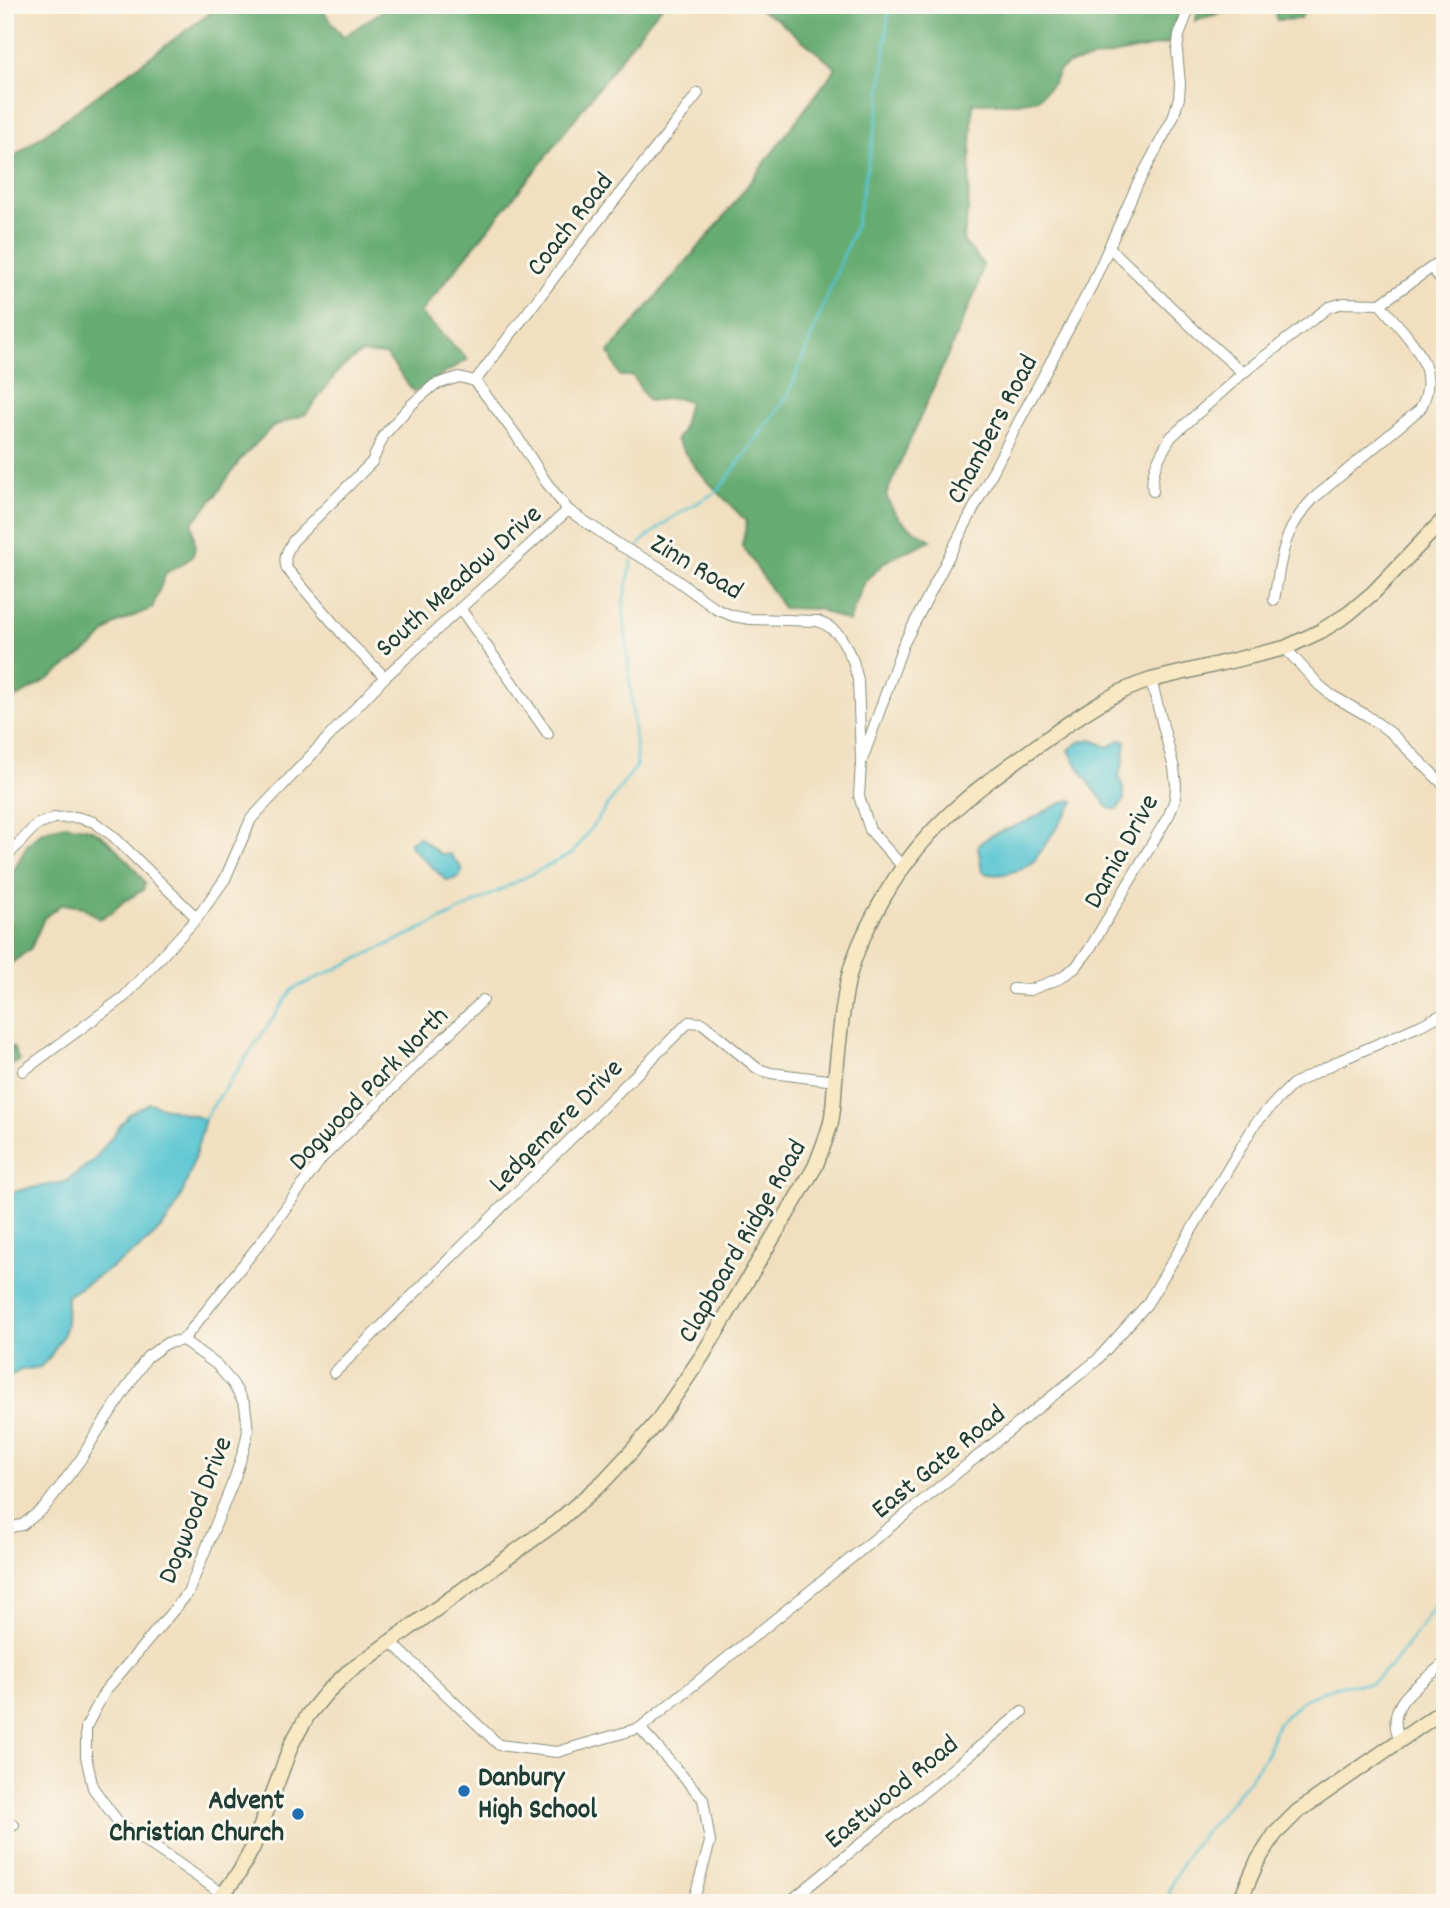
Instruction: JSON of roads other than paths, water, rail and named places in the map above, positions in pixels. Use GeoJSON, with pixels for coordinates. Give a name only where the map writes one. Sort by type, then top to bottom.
{"type":"FeatureCollection","features":[{"type":"Feature","properties":{"kind":"main road","name":"Clapboard Ridge Road"},"geometry":{"type":"LineString","coordinates":[[219,1898],[239,1873],[253,1847],[292,1743],[308,1715],[327,1692],[347,1673],[390,1641],[557,1522],[603,1482],[657,1422],[702,1356],[806,1184],[827,1137],[843,1009],[859,948],[902,866],[938,823],[989,780],[1114,694],[1151,680],[1285,648],[1328,627],[1373,593],[1445,518]]}},
{"type":"Feature","properties":{"kind":"main road"},"geometry":{"type":"LineString","coordinates":[[1239,1903],[1257,1862],[1275,1834],[1297,1812],[1445,1709]]}},
{"type":"Feature","properties":{"kind":"street","name":"Chambers Road"},"geometry":{"type":"LineString","coordinates":[[902,866],[870,830],[859,796],[861,764],[903,645],[1110,248],[1137,184],[1173,118],[1179,98],[1179,36],[1190,5]]}},
{"type":"Feature","properties":{"kind":"street","name":"Coach Road"},"geometry":{"type":"LineString","coordinates":[[475,381],[698,93]]}},
{"type":"Feature","properties":{"kind":"street"},"geometry":{"type":"LineString","coordinates":[[1110,248],[1243,373]]}},
{"type":"Feature","properties":{"kind":"street"},"geometry":{"type":"LineString","coordinates":[[1153,491],[1153,473],[1171,437],[1243,373],[1329,307],[1344,303],[1380,304],[1445,258]]}},
{"type":"Feature","properties":{"kind":"street"},"geometry":{"type":"LineString","coordinates":[[1432,268],[1445,285]]}},
{"type":"Feature","properties":{"kind":"street"},"geometry":{"type":"LineString","coordinates":[[1275,600],[1284,544],[1300,513],[1314,498],[1420,409],[1427,395],[1428,377],[1422,360],[1413,344],[1380,304]]}},
{"type":"Feature","properties":{"kind":"street","name":"South Meadow Drive"},"geometry":{"type":"LineString","coordinates":[[475,381],[459,377],[434,385],[411,405],[384,435],[372,462],[293,541],[284,561],[287,569],[351,643],[385,677],[568,510]]}},
{"type":"Feature","properties":{"kind":"street","name":"Zinn Road"},"geometry":{"type":"LineString","coordinates":[[475,381],[568,510],[621,546],[659,567],[716,609],[750,619],[818,621],[838,634],[853,661],[858,680],[861,764]]}},
{"type":"Feature","properties":{"kind":"street"},"geometry":{"type":"LineString","coordinates":[[460,608],[548,734]]}},
{"type":"Feature","properties":{"kind":"street"},"geometry":{"type":"LineString","coordinates":[[1285,648],[1319,685],[1391,733],[1445,786]]}},
{"type":"Feature","properties":{"kind":"street"},"geometry":{"type":"LineString","coordinates":[[23,1071],[124,998],[197,918],[226,879],[251,820],[385,677]]}},
{"type":"Feature","properties":{"kind":"street","name":"Damia Drive"},"geometry":{"type":"LineString","coordinates":[[1013,989],[1030,990],[1058,979],[1075,968],[1089,950],[1169,815],[1177,786],[1151,680]]}},
{"type":"Feature","properties":{"kind":"street"},"geometry":{"type":"LineString","coordinates":[[5,863],[10,853],[36,825],[54,818],[76,817],[94,822],[113,836],[197,918]]}},
{"type":"Feature","properties":{"kind":"street","name":"Dogwood Park North"},"geometry":{"type":"LineString","coordinates":[[183,1340],[261,1242],[322,1158],[483,1000]]}},
{"type":"Feature","properties":{"kind":"street","name":"East Gate Road"},"geometry":{"type":"LineString","coordinates":[[390,1641],[499,1745],[557,1752],[640,1728],[1096,1361],[1147,1304],[1255,1124],[1293,1084],[1445,1013]]}},
{"type":"Feature","properties":{"kind":"street","name":"Ledgemere Drive"},"geometry":{"type":"LineString","coordinates":[[334,1373],[689,1022],[702,1023],[758,1069],[835,1081]]}},
{"type":"Feature","properties":{"kind":"street"},"geometry":{"type":"LineString","coordinates":[[5,1528],[22,1525],[44,1508],[82,1459],[147,1357],[167,1343],[183,1340]]}},
{"type":"Feature","properties":{"kind":"street","name":"Dogwood Drive"},"geometry":{"type":"LineString","coordinates":[[183,1340],[217,1365],[233,1384],[245,1405],[248,1431],[244,1450],[188,1593],[105,1691],[86,1727],[86,1757],[93,1788],[119,1823],[219,1898]]}},
{"type":"Feature","properties":{"kind":"street"},"geometry":{"type":"LineString","coordinates":[[1400,1740],[1394,1728],[1396,1712],[1401,1703],[1445,1662]]}},
{"type":"Feature","properties":{"kind":"street","name":"Eastwood Road"},"geometry":{"type":"LineString","coordinates":[[788,1903],[1022,1712]]}},
{"type":"Feature","properties":{"kind":"street"},"geometry":{"type":"LineString","coordinates":[[640,1728],[703,1799],[710,1842],[693,1903]]}},
{"type":"Feature","properties":{"kind":"water"},"geometry":{"type":"Polygon","coordinates":[[[1091,739],[1108,747],[1119,740],[1126,741],[1119,774],[1124,800],[1117,809],[1110,809],[1104,802],[1069,750],[1080,742],[1091,739]]]}},
{"type":"Feature","properties":{"kind":"water"},"geometry":{"type":"Polygon","coordinates":[[[1071,800],[1074,802],[1034,861],[1009,873],[995,875],[982,872],[978,846],[983,841],[1071,800]]]}},
{"type":"Feature","properties":{"kind":"water"},"geometry":{"type":"Polygon","coordinates":[[[419,837],[440,854],[450,854],[462,869],[459,876],[446,880],[411,847],[410,842],[419,837]]]}},
{"type":"Feature","properties":{"kind":"water"},"geometry":{"type":"Polygon","coordinates":[[[149,1103],[205,1119],[176,1207],[156,1234],[142,1246],[67,1296],[63,1335],[50,1357],[40,1367],[21,1370],[5,1379],[5,1194],[65,1182],[94,1160],[129,1114],[149,1103]]]}},
{"type":"Feature","properties":{"kind":"waterway"},"geometry":{"type":"LineString","coordinates":[[639,547],[641,542],[673,517],[718,491],[788,395],[856,224],[880,103],[889,5]]}},
{"type":"Feature","properties":{"kind":"waterway"},"geometry":{"type":"LineString","coordinates":[[204,1119],[293,989],[451,915],[573,853],[637,765],[623,604],[632,561]]}},
{"type":"Feature","properties":{"kind":"waterway"},"geometry":{"type":"LineString","coordinates":[[1166,1903],[1174,1879],[1190,1850],[1249,1780],[1267,1754],[1277,1724],[1303,1700],[1337,1686],[1371,1683],[1392,1665],[1445,1590]]}},
{"type":"Feature","properties":{"kind":"place","name":"Danbury High School"},"geometry":{"type":"Point","coordinates":[464,1791]}},
{"type":"Feature","properties":{"kind":"place","name":"Advent Christian Church"},"geometry":{"type":"Point","coordinates":[298,1814]}}]}
